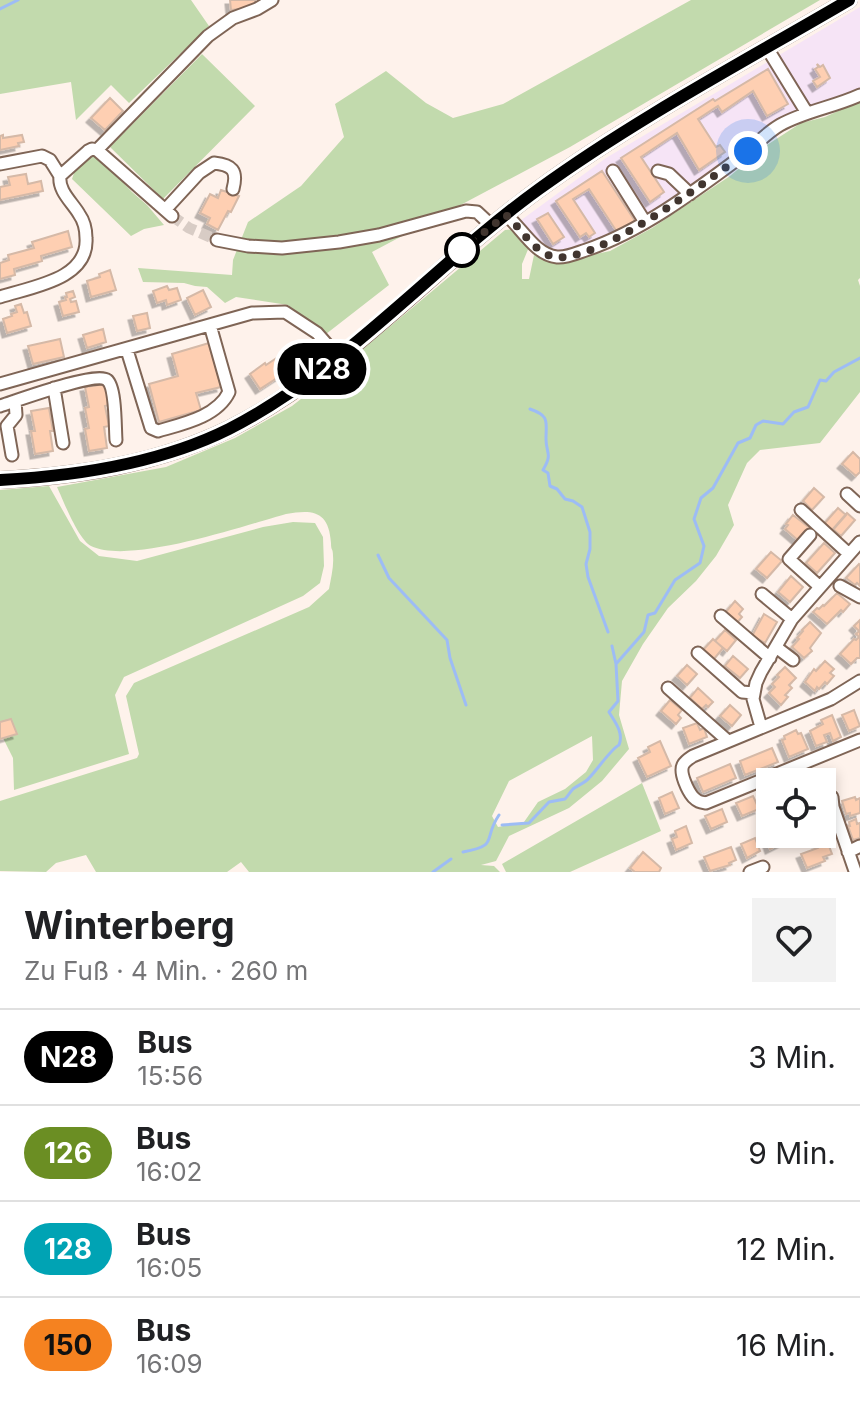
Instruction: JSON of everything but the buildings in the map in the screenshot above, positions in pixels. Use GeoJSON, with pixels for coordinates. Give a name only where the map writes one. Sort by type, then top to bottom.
{"type":"FeatureCollection","features":[{"type":"Feature","properties":{"kind":"main road"},"geometry":{"type":"LineString","coordinates":[[0,480],[102,469],[163,455],[255,415],[338,357],[492,226],[560,174],[636,125],[849,0]]}},
{"type":"Feature","properties":{"kind":"street"},"geometry":{"type":"LineString","coordinates":[[97,150],[208,36],[233,18],[272,0]]}},
{"type":"Feature","properties":{"kind":"street"},"geometry":{"type":"LineString","coordinates":[[767,48],[807,113]]}},
{"type":"Feature","properties":{"kind":"street"},"geometry":{"type":"LineString","coordinates":[[506,215],[547,255],[560,257],[580,252],[608,242],[690,194],[780,125],[860,95]]}},
{"type":"Feature","properties":{"kind":"street"},"geometry":{"type":"LineString","coordinates":[[0,297],[61,277],[73,270],[82,259],[87,244],[86,230],[81,215],[59,182],[60,176],[92,149],[97,150],[168,213],[199,173],[214,163],[227,164],[232,168],[233,189]]}},
{"type":"Feature","properties":{"kind":"street"},"geometry":{"type":"LineString","coordinates":[[0,164],[42,156],[50,160],[60,176]]}},
{"type":"Feature","properties":{"kind":"street"},"geometry":{"type":"LineString","coordinates":[[613,171],[645,222]]}},
{"type":"Feature","properties":{"kind":"street"},"geometry":{"type":"LineString","coordinates":[[658,171],[669,174],[690,194]]}},
{"type":"Feature","properties":{"kind":"street"},"geometry":{"type":"LineString","coordinates":[[217,240],[282,248],[339,242],[391,232],[466,211],[477,212],[492,226]]}},
{"type":"Feature","properties":{"kind":"street"},"geometry":{"type":"LineString","coordinates":[[0,384],[252,313],[285,312],[317,333],[338,357]]}},
{"type":"Feature","properties":{"kind":"street"},"geometry":{"type":"LineString","coordinates":[[127,350],[151,428],[158,431],[195,421],[225,401],[229,392],[210,325]]}},
{"type":"Feature","properties":{"kind":"street"},"geometry":{"type":"LineString","coordinates":[[0,406],[54,388],[106,378],[110,383],[114,407],[116,440]]}},
{"type":"Feature","properties":{"kind":"street"},"geometry":{"type":"LineString","coordinates":[[54,388],[63,443]]}},
{"type":"Feature","properties":{"kind":"street"},"geometry":{"type":"LineString","coordinates":[[12,455],[7,426],[16,415],[15,401]]}},
{"type":"Feature","properties":{"kind":"street"},"geometry":{"type":"LineString","coordinates":[[847,494],[860,506]]}},
{"type":"Feature","properties":{"kind":"street"},"geometry":{"type":"LineString","coordinates":[[801,510],[849,554]]}},
{"type":"Feature","properties":{"kind":"street"},"geometry":{"type":"LineString","coordinates":[[810,535],[789,559],[820,587]]}},
{"type":"Feature","properties":{"kind":"street"},"geometry":{"type":"LineString","coordinates":[[761,727],[755,710],[754,693],[761,672],[792,619],[860,542]]}},
{"type":"Feature","properties":{"kind":"street"},"geometry":{"type":"LineString","coordinates":[[840,586],[860,597]]}},
{"type":"Feature","properties":{"kind":"street"},"geometry":{"type":"LineString","coordinates":[[762,594],[792,619]]}},
{"type":"Feature","properties":{"kind":"street"},"geometry":{"type":"LineString","coordinates":[[721,616],[770,658]]}},
{"type":"Feature","properties":{"kind":"street"},"geometry":{"type":"LineString","coordinates":[[776,647],[793,660]]}},
{"type":"Feature","properties":{"kind":"street"},"geometry":{"type":"LineString","coordinates":[[698,653],[742,692],[754,693]]}},
{"type":"Feature","properties":{"kind":"street"},"geometry":{"type":"LineString","coordinates":[[860,681],[831,699],[693,756],[682,765],[683,777],[691,793],[706,803],[860,740]]}},
{"type":"Feature","properties":{"kind":"street"},"geometry":{"type":"LineString","coordinates":[[668,688],[728,741]]}},
{"type":"Feature","properties":{"kind":"street"},"geometry":{"type":"LineString","coordinates":[[836,816],[854,872],[860,867]]}},
{"type":"Feature","properties":{"kind":"street"},"geometry":{"type":"LineString","coordinates":[[848,852],[860,846]]}},
{"type":"Feature","properties":{"kind":"street"},"geometry":{"type":"LineString","coordinates":[[750,872],[763,867]]}},
{"type":"Feature","properties":{"kind":"shaded area"},"geometry":{"type":"Polygon","coordinates":[[[860,7],[860,89],[786,118],[615,236],[562,253],[538,242],[520,221],[606,158],[860,7]]]}},
{"type":"Feature","properties":{"kind":"green space"},"geometry":{"type":"Polygon","coordinates":[[[0,0],[191,0],[209,26],[129,103],[111,85],[76,120],[71,82],[0,94],[0,0]]]}},
{"type":"Feature","properties":{"kind":"green space"},"geometry":{"type":"Polygon","coordinates":[[[691,0],[820,0],[570,147],[372,252],[389,285],[326,334],[288,305],[236,297],[225,303],[207,287],[143,282],[138,268],[232,275],[233,260],[248,222],[301,186],[344,137],[335,104],[386,71],[426,103],[453,118],[503,104],[691,0]]]}},
{"type":"Feature","properties":{"kind":"green space"},"geometry":{"type":"Polygon","coordinates":[[[202,54],[255,106],[163,199],[110,147],[202,54]]]}},
{"type":"Feature","properties":{"kind":"green space"},"geometry":{"type":"Polygon","coordinates":[[[860,101],[860,392],[820,443],[760,450],[747,463],[728,505],[734,525],[716,556],[668,608],[622,681],[619,715],[629,749],[602,781],[569,808],[509,836],[496,861],[481,865],[494,866],[500,872],[249,872],[241,862],[227,872],[96,872],[86,855],[56,863],[46,872],[0,871],[0,801],[137,758],[139,754],[126,696],[134,683],[309,607],[329,589],[332,572],[330,532],[323,518],[312,513],[286,514],[187,542],[132,551],[109,551],[91,546],[81,536],[57,487],[166,467],[235,438],[292,406],[505,230],[515,229],[529,247],[522,264],[522,279],[529,279],[534,255],[560,262],[610,251],[652,228],[730,176],[767,145],[801,123],[825,117],[860,101]],[[592,736],[509,781],[492,816],[498,827],[524,822],[538,802],[565,789],[586,772],[593,760],[592,736]]]}},
{"type":"Feature","properties":{"kind":"green space"},"geometry":{"type":"Polygon","coordinates":[[[91,156],[99,157],[164,225],[144,229],[131,236],[72,179],[77,164],[91,156]]]}},
{"type":"Feature","properties":{"kind":"green space"},"geometry":{"type":"Polygon","coordinates":[[[49,486],[80,541],[99,556],[137,561],[263,527],[293,522],[315,523],[323,537],[324,566],[320,583],[303,596],[124,677],[115,695],[129,754],[14,790],[13,758],[0,732],[0,490],[49,486]]]}},
{"type":"Feature","properties":{"kind":"green space"},"geometry":{"type":"Polygon","coordinates":[[[642,783],[661,831],[570,872],[506,872],[502,864],[642,783]]]}},
{"type":"Feature","properties":{"kind":"waterway"},"geometry":{"type":"LineString","coordinates":[[0,9],[18,0]]}},
{"type":"Feature","properties":{"kind":"waterway"},"geometry":{"type":"LineString","coordinates":[[616,664],[644,632],[648,615],[655,613],[675,580],[700,563],[704,546],[694,519],[701,498],[713,488],[738,443],[750,438],[756,425],[763,421],[783,424],[794,412],[808,407],[820,380],[826,381],[834,372],[860,358]]}},
{"type":"Feature","properties":{"kind":"waterway"},"geometry":{"type":"LineString","coordinates":[[530,409],[546,420],[548,457],[543,470],[548,473],[550,486],[565,499],[582,507],[590,532],[586,564],[588,577],[608,632]]}},
{"type":"Feature","properties":{"kind":"waterway"},"geometry":{"type":"LineString","coordinates":[[378,555],[389,578],[447,640],[466,705]]}},
{"type":"Feature","properties":{"kind":"waterway"},"geometry":{"type":"LineString","coordinates":[[502,825],[529,823],[549,802],[565,799],[619,745],[620,732],[609,712],[618,701],[612,646]]}},
{"type":"Feature","properties":{"kind":"waterway"},"geometry":{"type":"LineString","coordinates":[[463,852],[486,844],[499,815]]}},
{"type":"Feature","properties":{"kind":"waterway"},"geometry":{"type":"LineString","coordinates":[[433,872],[451,859]]}},
{"type":"Feature","properties":{"kind":"tunnel"},"geometry":{"type":"LineString","coordinates":[[172,216],[189,228],[217,240]]}},
{"type":"Feature","properties":{"kind":"bus line","name":"N28"},"geometry":{"type":"LineString","coordinates":[[0,480],[102,469],[163,455],[255,415],[338,357],[462,250],[560,174],[636,125],[849,0]]}},
{"type":"Feature","properties":{"kind":"route"},"geometry":{"type":"LineString","coordinates":[[462,250],[506,215],[547,255],[560,257],[580,252],[628,232],[690,194],[748,151]]}}]}
